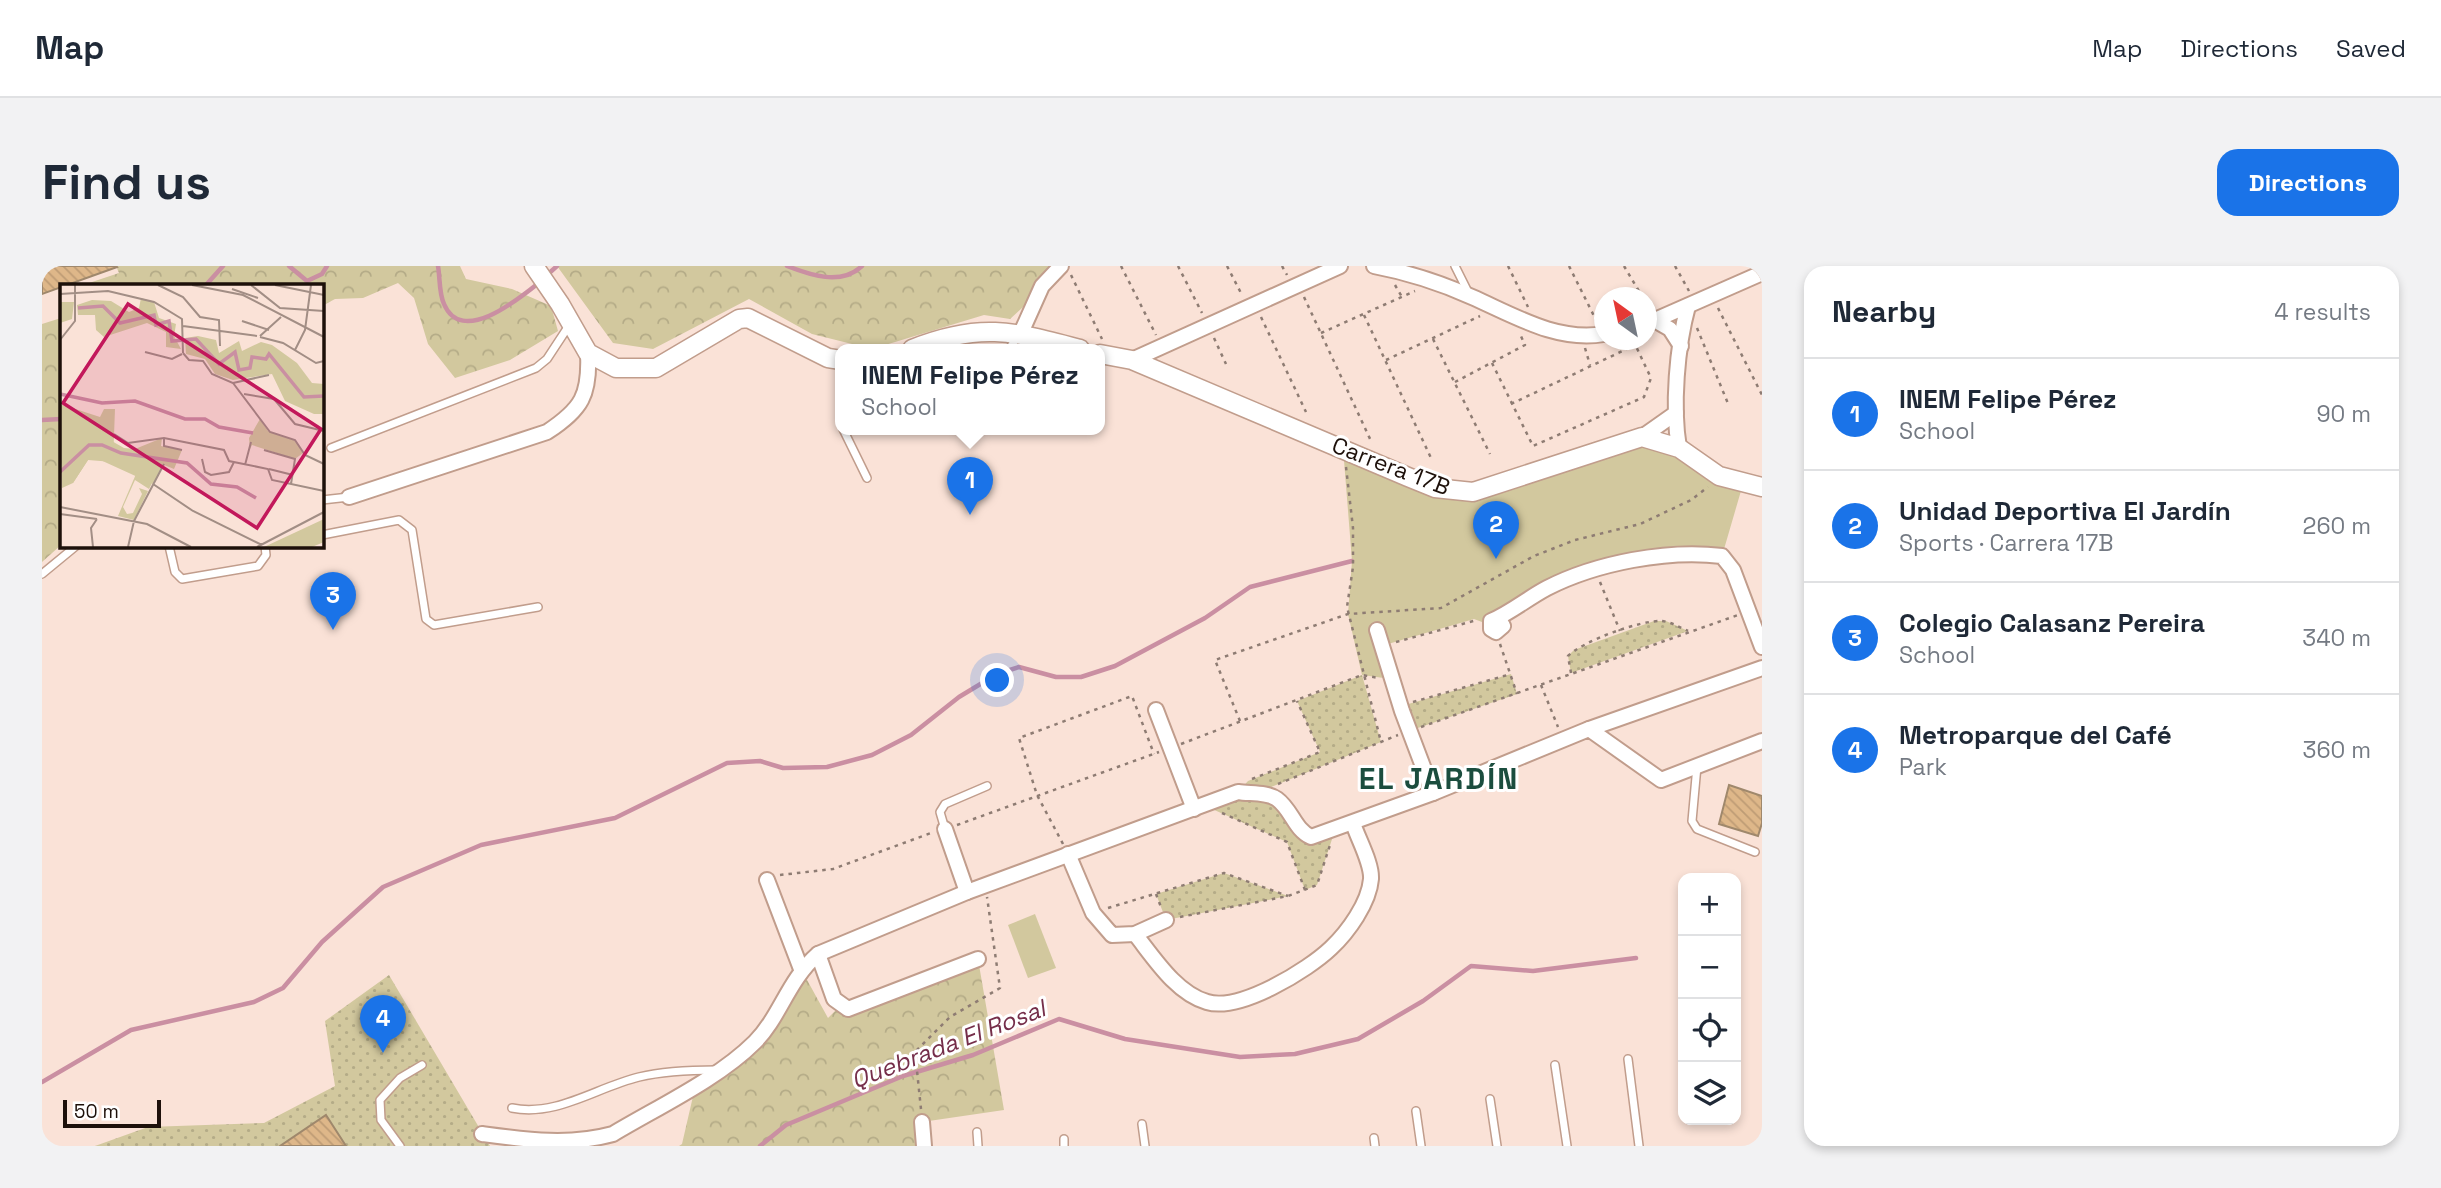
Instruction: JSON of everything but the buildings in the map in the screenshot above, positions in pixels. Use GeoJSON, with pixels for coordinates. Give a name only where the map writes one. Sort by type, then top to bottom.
{"type":"FeatureCollection","features":[{"type":"Feature","properties":{"kind":"street"},"geometry":{"type":"LineString","coordinates":[[534,266],[588,353],[615,368],[656,368],[739,319],[748,318],[835,359]]}},
{"type":"Feature","properties":{"kind":"street"},"geometry":{"type":"LineString","coordinates":[[1021,333],[1042,286],[1061,266]]}},
{"type":"Feature","properties":{"kind":"street"},"geometry":{"type":"LineString","coordinates":[[1132,360],[1340,266]]}},
{"type":"Feature","properties":{"kind":"street"},"geometry":{"type":"LineString","coordinates":[[1374,266],[1470,296],[1537,326],[1581,338],[1594,336]]}},
{"type":"Feature","properties":{"kind":"street"},"geometry":{"type":"LineString","coordinates":[[1657,319],[1762,273]]}},
{"type":"Feature","properties":{"kind":"street"},"geometry":{"type":"LineString","coordinates":[[1679,448],[1676,413],[1681,346],[1692,304]]}},
{"type":"Feature","properties":{"kind":"street"},"geometry":{"type":"LineString","coordinates":[[1657,324],[1670,329],[1681,346]]}},
{"type":"Feature","properties":{"kind":"street"},"geometry":{"type":"LineString","coordinates":[[926,344],[950,335],[993,330],[1021,333],[1062,344]]}},
{"type":"Feature","properties":{"kind":"street"},"geometry":{"type":"LineString","coordinates":[[349,497],[547,432],[568,418],[582,401],[589,383],[588,353]]}},
{"type":"Feature","properties":{"kind":"street","name":"Carrera 17B"},"geometry":{"type":"LineString","coordinates":[[1105,355],[1132,360],[1435,488],[1474,492],[1642,437]]}},
{"type":"Feature","properties":{"kind":"street"},"geometry":{"type":"LineString","coordinates":[[1642,437],[1676,413]]}},
{"type":"Feature","properties":{"kind":"street"},"geometry":{"type":"LineString","coordinates":[[1642,437],[1679,448],[1719,476],[1762,487]]}},
{"type":"Feature","properties":{"kind":"street"},"geometry":{"type":"LineString","coordinates":[[1495,625],[1550,586],[1649,556],[1703,553],[1722,555],[1732,570],[1762,647]]}},
{"type":"Feature","properties":{"kind":"street"},"geometry":{"type":"LineString","coordinates":[[1377,630],[1402,711],[1433,793]]}},
{"type":"Feature","properties":{"kind":"street"},"geometry":{"type":"LineString","coordinates":[[482,1134],[554,1144],[596,1140],[613,1134],[720,1070],[756,1041],[801,969],[817,954],[967,892],[1238,792],[1268,795],[1278,800],[1300,832],[1311,837],[1433,793],[1590,729],[1762,668]]}},
{"type":"Feature","properties":{"kind":"street"},"geometry":{"type":"LineString","coordinates":[[1156,710],[1198,807]]}},
{"type":"Feature","properties":{"kind":"street"},"geometry":{"type":"LineString","coordinates":[[1590,729],[1661,780],[1762,741]]}},
{"type":"Feature","properties":{"kind":"street"},"geometry":{"type":"LineString","coordinates":[[1135,933],[1169,975],[1186,991],[1208,1003],[1230,1004],[1260,993],[1331,948],[1363,905],[1371,878],[1353,823]]}},
{"type":"Feature","properties":{"kind":"street"},"geometry":{"type":"LineString","coordinates":[[945,829],[967,892]]}},
{"type":"Feature","properties":{"kind":"street"},"geometry":{"type":"LineString","coordinates":[[1068,854],[1093,913],[1112,935],[1135,933],[1166,920]]}},
{"type":"Feature","properties":{"kind":"street"},"geometry":{"type":"LineString","coordinates":[[767,880],[801,969]]}},
{"type":"Feature","properties":{"kind":"street"},"geometry":{"type":"LineString","coordinates":[[817,954],[834,999],[848,1009],[978,959]]}},
{"type":"Feature","properties":{"kind":"street"},"geometry":{"type":"LineString","coordinates":[[922,1122],[924,1146]]}},
{"type":"Feature","properties":{"kind":"lane"},"geometry":{"type":"LineString","coordinates":[[1455,266],[1470,296]]}},
{"type":"Feature","properties":{"kind":"lane"},"geometry":{"type":"LineString","coordinates":[[331,448],[536,369],[547,359],[570,324]]}},
{"type":"Feature","properties":{"kind":"lane"},"geometry":{"type":"LineString","coordinates":[[1013,344],[1021,333]]}},
{"type":"Feature","properties":{"kind":"lane"},"geometry":{"type":"LineString","coordinates":[[846,435],[867,478]]}},
{"type":"Feature","properties":{"kind":"lane"},"geometry":{"type":"LineString","coordinates":[[324,500],[349,497]]}},
{"type":"Feature","properties":{"kind":"lane"},"geometry":{"type":"LineString","coordinates":[[324,535],[400,520],[408,523],[412,530],[426,619],[434,625],[538,607]]}},
{"type":"Feature","properties":{"kind":"lane"},"geometry":{"type":"LineString","coordinates":[[42,574],[74,548]]}},
{"type":"Feature","properties":{"kind":"lane"},"geometry":{"type":"LineString","coordinates":[[169,548],[175,572],[182,579],[258,566],[266,555],[265,548]]}},
{"type":"Feature","properties":{"kind":"lane"},"geometry":{"type":"LineString","coordinates":[[1697,766],[1692,821],[1697,829],[1755,852]]}},
{"type":"Feature","properties":{"kind":"lane"},"geometry":{"type":"LineString","coordinates":[[945,829],[940,812],[945,804],[986,786]]}},
{"type":"Feature","properties":{"kind":"lane"},"geometry":{"type":"LineString","coordinates":[[1628,1059],[1639,1146]]}},
{"type":"Feature","properties":{"kind":"lane"},"geometry":{"type":"LineString","coordinates":[[400,1146],[381,1121],[380,1101],[400,1078],[422,1065]]}},
{"type":"Feature","properties":{"kind":"lane"},"geometry":{"type":"LineString","coordinates":[[1555,1065],[1567,1146]]}},
{"type":"Feature","properties":{"kind":"lane"},"geometry":{"type":"LineString","coordinates":[[512,1108],[524,1110],[559,1105],[637,1077],[682,1070],[720,1070]]}},
{"type":"Feature","properties":{"kind":"lane"},"geometry":{"type":"LineString","coordinates":[[1490,1099],[1497,1146]]}},
{"type":"Feature","properties":{"kind":"lane"},"geometry":{"type":"LineString","coordinates":[[1416,1111],[1421,1146]]}},
{"type":"Feature","properties":{"kind":"lane"},"geometry":{"type":"LineString","coordinates":[[1142,1124],[1145,1146]]}},
{"type":"Feature","properties":{"kind":"lane"},"geometry":{"type":"LineString","coordinates":[[977,1132],[978,1146]]}},
{"type":"Feature","properties":{"kind":"path"},"geometry":{"type":"LineString","coordinates":[[1066,266],[1100,344]]}},
{"type":"Feature","properties":{"kind":"path"},"geometry":{"type":"LineString","coordinates":[[1121,266],[1161,346]]}},
{"type":"Feature","properties":{"kind":"path"},"geometry":{"type":"LineString","coordinates":[[1227,266],[1306,412]]}},
{"type":"Feature","properties":{"kind":"path"},"geometry":{"type":"LineString","coordinates":[[1508,266],[1537,326]]}},
{"type":"Feature","properties":{"kind":"path"},"geometry":{"type":"LineString","coordinates":[[1569,266],[1594,315]]}},
{"type":"Feature","properties":{"kind":"path"},"geometry":{"type":"LineString","coordinates":[[1624,266],[1636,287]]}},
{"type":"Feature","properties":{"kind":"path"},"geometry":{"type":"LineString","coordinates":[[1675,266],[1692,304],[1729,406]]}},
{"type":"Feature","properties":{"kind":"path"},"geometry":{"type":"LineString","coordinates":[[1321,333],[1431,284]]}},
{"type":"Feature","properties":{"kind":"path"},"geometry":{"type":"LineString","coordinates":[[1298,285],[1371,441]]}},
{"type":"Feature","properties":{"kind":"path"},"geometry":{"type":"LineString","coordinates":[[1712,296],[1762,395]]}},
{"type":"Feature","properties":{"kind":"path"},"geometry":{"type":"LineString","coordinates":[[1386,360],[1496,309]]}},
{"type":"Feature","properties":{"kind":"path"},"geometry":{"type":"LineString","coordinates":[[1364,315],[1432,458]]}},
{"type":"Feature","properties":{"kind":"path"},"geometry":{"type":"LineString","coordinates":[[1581,338],[1590,365]]}},
{"type":"Feature","properties":{"kind":"path"},"geometry":{"type":"LineString","coordinates":[[1433,339],[1490,454]]}},
{"type":"Feature","properties":{"kind":"path"},"geometry":{"type":"LineString","coordinates":[[1454,382],[1525,345]]}},
{"type":"Feature","properties":{"kind":"path"},"geometry":{"type":"LineString","coordinates":[[1511,404],[1624,350]]}},
{"type":"Feature","properties":{"kind":"path"},"geometry":{"type":"LineString","coordinates":[[1492,363],[1532,446],[1644,397],[1651,378],[1638,350]]}},
{"type":"Feature","properties":{"kind":"path"},"geometry":{"type":"LineString","coordinates":[[1278,784],[1381,742],[1348,614],[1353,567],[1353,528],[1343,448]]}},
{"type":"Feature","properties":{"kind":"path"},"geometry":{"type":"LineString","coordinates":[[1240,721],[1215,660],[1348,614],[1441,608],[1534,556],[1575,540],[1640,524],[1667,513],[1691,500],[1719,476]]}},
{"type":"Feature","properties":{"kind":"path"},"geometry":{"type":"LineString","coordinates":[[1596,571],[1620,631]]}},
{"type":"Feature","properties":{"kind":"path"},"geometry":{"type":"LineString","coordinates":[[1412,730],[1749,611]]}},
{"type":"Feature","properties":{"kind":"path"},"geometry":{"type":"LineString","coordinates":[[1388,644],[1474,619],[1495,625],[1517,694]]}},
{"type":"Feature","properties":{"kind":"path"},"geometry":{"type":"LineString","coordinates":[[1571,673],[1568,656],[1574,650],[1620,631],[1654,621],[1666,621],[1688,631]]}},
{"type":"Feature","properties":{"kind":"path"},"geometry":{"type":"LineString","coordinates":[[1405,705],[1511,674]]}},
{"type":"Feature","properties":{"kind":"path"},"geometry":{"type":"LineString","coordinates":[[1200,737],[1362,675]]}},
{"type":"Feature","properties":{"kind":"path"},"geometry":{"type":"LineString","coordinates":[[1541,685],[1563,740]]}},
{"type":"Feature","properties":{"kind":"path"},"geometry":{"type":"LineString","coordinates":[[945,829],[1037,795],[1154,754],[1132,696],[1019,738],[1037,795],[1068,854]]}},
{"type":"Feature","properties":{"kind":"path"},"geometry":{"type":"LineString","coordinates":[[1238,792],[1248,781],[1320,752],[1297,701]]}},
{"type":"Feature","properties":{"kind":"path"},"geometry":{"type":"LineString","coordinates":[[1198,807],[1287,842],[1305,890]]}},
{"type":"Feature","properties":{"kind":"path"},"geometry":{"type":"LineString","coordinates":[[1166,920],[1287,895],[1317,885],[1335,830]]}},
{"type":"Feature","properties":{"kind":"path"},"geometry":{"type":"LineString","coordinates":[[767,880],[788,872],[833,869],[929,834]]}},
{"type":"Feature","properties":{"kind":"path"},"geometry":{"type":"LineString","coordinates":[[1093,913],[1224,873],[1287,895]]}},
{"type":"Feature","properties":{"kind":"path"},"geometry":{"type":"LineString","coordinates":[[922,1122],[915,1052],[950,1017],[1000,988],[986,885]]}},
{"type":"Feature","properties":{"kind":"green space"},"geometry":{"type":"Polygon","coordinates":[[[116,266],[460,266],[466,279],[512,289],[551,306],[558,331],[510,360],[455,378],[428,344],[414,298],[398,283],[363,298],[335,299],[324,305],[324,284],[86,284],[119,273],[116,266]]]}},
{"type":"Feature","properties":{"kind":"green space"},"geometry":{"type":"Polygon","coordinates":[[[557,266],[1068,266],[1010,319],[984,315],[888,344],[852,344],[812,334],[749,299],[653,349],[613,343],[557,266]]]}},
{"type":"Feature","properties":{"kind":"green space"},"geometry":{"type":"Polygon","coordinates":[[[60,318],[60,546],[42,562],[42,324],[60,318]]]}},
{"type":"Feature","properties":{"kind":"green space"},"geometry":{"type":"Polygon","coordinates":[[[1642,437],[1743,484],[1722,556],[1596,571],[1490,625],[1474,619],[1388,644],[1391,679],[1362,675],[1348,614],[1352,561],[1343,448],[1454,492],[1642,437]]]}},
{"type":"Feature","properties":{"kind":"green space"},"geometry":{"type":"Polygon","coordinates":[[[1654,621],[1666,621],[1688,631],[1571,673],[1568,656],[1574,650],[1654,621]]]}},
{"type":"Feature","properties":{"kind":"green space"},"geometry":{"type":"Polygon","coordinates":[[[1511,674],[1517,694],[1412,730],[1405,705],[1511,674]]]}},
{"type":"Feature","properties":{"kind":"green space"},"geometry":{"type":"Polygon","coordinates":[[[1362,675],[1381,742],[1254,794],[1268,795],[1300,832],[1335,830],[1317,885],[1305,890],[1287,842],[1203,805],[1238,792],[1248,781],[1320,752],[1297,701],[1362,675]]]}},
{"type":"Feature","properties":{"kind":"green space"},"geometry":{"type":"Polygon","coordinates":[[[1224,873],[1288,896],[1166,920],[1156,894],[1224,873]]]}},
{"type":"Feature","properties":{"kind":"green space"},"geometry":{"type":"Polygon","coordinates":[[[1035,914],[1056,968],[1028,978],[1008,925],[1035,914]]]}},
{"type":"Feature","properties":{"kind":"green space"},"geometry":{"type":"Polygon","coordinates":[[[978,959],[1004,1110],[922,1122],[924,1146],[679,1146],[682,1144],[694,1092],[751,1046],[801,969],[828,1018],[840,1006],[978,959]]]}},
{"type":"Feature","properties":{"kind":"green space"},"geometry":{"type":"Polygon","coordinates":[[[389,975],[490,1146],[95,1146],[148,1127],[264,1123],[335,1086],[325,1021],[389,975]]]}},
{"type":"Feature","properties":{"kind":"waterway"},"geometry":{"type":"LineString","coordinates":[[207,284],[223,266]]}},
{"type":"Feature","properties":{"kind":"waterway"},"geometry":{"type":"LineString","coordinates":[[289,266],[307,281],[322,274],[327,266]]}},
{"type":"Feature","properties":{"kind":"waterway"},"geometry":{"type":"LineString","coordinates":[[438,266],[444,304],[453,316],[464,321],[492,315],[541,281]]}},
{"type":"Feature","properties":{"kind":"waterway"},"geometry":{"type":"LineString","coordinates":[[547,275],[557,266]]}},
{"type":"Feature","properties":{"kind":"waterway"},"geometry":{"type":"LineString","coordinates":[[787,266],[825,277],[845,276],[862,266]]}},
{"type":"Feature","properties":{"kind":"waterway"},"geometry":{"type":"LineString","coordinates":[[42,420],[60,419]]}},
{"type":"Feature","properties":{"kind":"waterway"},"geometry":{"type":"LineString","coordinates":[[42,1082],[131,1030],[254,1002],[283,988],[322,942],[383,887],[481,845],[615,818],[727,763],[760,761],[783,768],[827,767],[872,755],[911,735],[959,697],[997,674],[1019,667],[1056,677],[1081,677],[1115,666],[1205,618],[1250,587],[1352,561]]}},
{"type":"Feature","properties":{"kind":"waterway","name":"Quebrada El Rosal"},"geometry":{"type":"LineString","coordinates":[[760,1146],[786,1125],[903,1076],[973,1055],[1059,1019],[1125,1039],[1240,1057],[1295,1054],[1358,1039],[1423,1001],[1471,966],[1533,971],[1636,958]]}},
{"type":"Feature","properties":{"kind":"place","name":"INEM Felipe Pérez"},"geometry":{"type":"Point","coordinates":[970,515]}},
{"type":"Feature","properties":{"kind":"place","name":"Unidad Deportiva El Jardín"},"geometry":{"type":"Point","coordinates":[1496,559]}},
{"type":"Feature","properties":{"kind":"place","name":"Colegio Calasanz Pereira"},"geometry":{"type":"Point","coordinates":[333,630]}},
{"type":"Feature","properties":{"kind":"place","name":"Metroparque del Café"},"geometry":{"type":"Point","coordinates":[383,1053]}},
{"type":"Feature","properties":{"kind":"district","name":"EL JARDÍN"},"geometry":{"type":"Point","coordinates":[1439,778]}}]}
